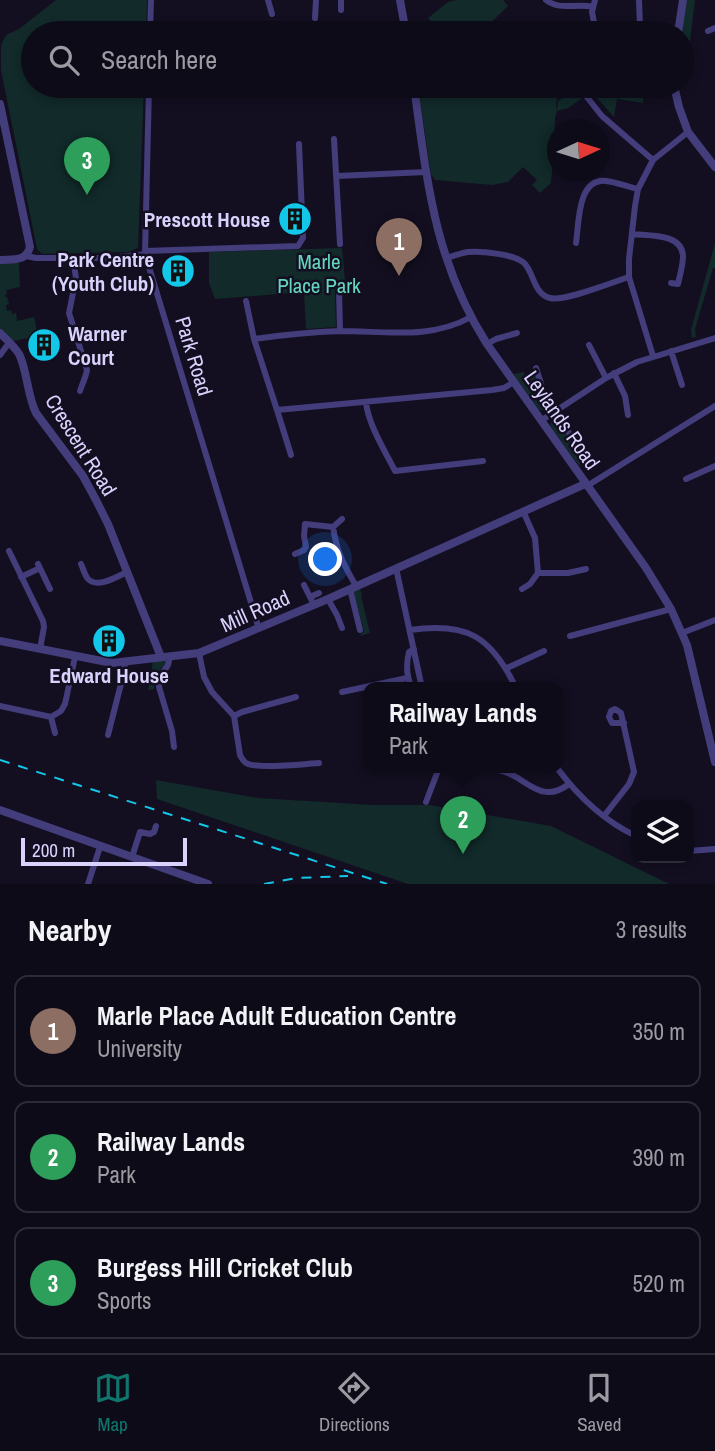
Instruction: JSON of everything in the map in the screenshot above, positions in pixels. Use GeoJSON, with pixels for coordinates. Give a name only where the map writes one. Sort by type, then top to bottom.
{"type":"FeatureCollection","features":[{"type":"Feature","properties":{"kind":"street"},"geometry":{"type":"LineString","coordinates":[[150,21],[151,0]]}},
{"type":"Feature","properties":{"kind":"street"},"geometry":{"type":"LineString","coordinates":[[268,0],[272,14]]}},
{"type":"Feature","properties":{"kind":"street"},"geometry":{"type":"LineString","coordinates":[[315,18],[316,0]]}},
{"type":"Feature","properties":{"kind":"street"},"geometry":{"type":"LineString","coordinates":[[341,0],[341,10]]}},
{"type":"Feature","properties":{"kind":"street"},"geometry":{"type":"LineString","coordinates":[[400,0],[404,21]]}},
{"type":"Feature","properties":{"kind":"street"},"geometry":{"type":"LineString","coordinates":[[546,0],[562,7],[594,3],[595,21]]}},
{"type":"Feature","properties":{"kind":"street"},"geometry":{"type":"LineString","coordinates":[[639,0],[640,21]]}},
{"type":"Feature","properties":{"kind":"street"},"geometry":{"type":"LineString","coordinates":[[680,21],[683,0]]}},
{"type":"Feature","properties":{"kind":"street","name":"Park Road"},"geometry":{"type":"LineString","coordinates":[[149,98],[145,253],[258,629]]}},
{"type":"Feature","properties":{"kind":"street","name":"Leylands Road"},"geometry":{"type":"LineString","coordinates":[[416,98],[433,214],[457,289],[471,317],[513,382],[646,568],[671,609],[687,645],[715,762]]}},
{"type":"Feature","properties":{"kind":"street"},"geometry":{"type":"LineString","coordinates":[[588,98],[602,116],[653,160]]}},
{"type":"Feature","properties":{"kind":"street"},"geometry":{"type":"LineString","coordinates":[[677,98],[688,132],[715,167]]}},
{"type":"Feature","properties":{"kind":"street"},"geometry":{"type":"LineString","coordinates":[[0,104],[30,247],[23,259],[0,260]]}},
{"type":"Feature","properties":{"kind":"street"},"geometry":{"type":"LineString","coordinates":[[653,356],[629,277],[638,189],[653,160],[688,132]]}},
{"type":"Feature","properties":{"kind":"street"},"geometry":{"type":"LineString","coordinates":[[334,139],[340,244]]}},
{"type":"Feature","properties":{"kind":"street"},"geometry":{"type":"LineString","coordinates":[[26,256],[110,258],[145,253],[298,246],[303,242],[299,144]]}},
{"type":"Feature","properties":{"kind":"street"},"geometry":{"type":"LineString","coordinates":[[337,176],[426,172]]}},
{"type":"Feature","properties":{"kind":"street"},"geometry":{"type":"LineString","coordinates":[[576,243],[582,198],[593,183],[607,181],[638,189]]}},
{"type":"Feature","properties":{"kind":"street"},"geometry":{"type":"LineString","coordinates":[[632,234],[671,239],[679,245],[683,257],[678,284],[671,283]]}},
{"type":"Feature","properties":{"kind":"street"},"geometry":{"type":"LineString","coordinates":[[446,258],[467,252],[519,258],[526,264],[536,287],[550,298],[563,298],[629,277]]}},
{"type":"Feature","properties":{"kind":"street"},"geometry":{"type":"LineString","coordinates":[[73,258],[76,278],[69,313],[86,370],[80,391]]}},
{"type":"Feature","properties":{"kind":"street"},"geometry":{"type":"LineString","coordinates":[[339,291],[340,331]]}},
{"type":"Feature","properties":{"kind":"street"},"geometry":{"type":"LineString","coordinates":[[246,301],[254,339],[291,455]]}},
{"type":"Feature","properties":{"kind":"street"},"geometry":{"type":"LineString","coordinates":[[254,339],[340,331],[427,332],[447,328],[471,317]]}},
{"type":"Feature","properties":{"kind":"street","name":"Crescent Road"},"geometry":{"type":"LineString","coordinates":[[0,333],[18,352],[36,413],[83,476],[108,524],[165,657]]}},
{"type":"Feature","properties":{"kind":"street"},"geometry":{"type":"LineString","coordinates":[[488,344],[517,333]]}},
{"type":"Feature","properties":{"kind":"street"},"geometry":{"type":"LineString","coordinates":[[542,420],[614,373],[637,362],[715,338]]}},
{"type":"Feature","properties":{"kind":"street"},"geometry":{"type":"LineString","coordinates":[[0,355],[9,342]]}},
{"type":"Feature","properties":{"kind":"street"},"geometry":{"type":"LineString","coordinates":[[589,345],[606,378]]}},
{"type":"Feature","properties":{"kind":"street"},"geometry":{"type":"LineString","coordinates":[[671,351],[682,385]]}},
{"type":"Feature","properties":{"kind":"street"},"geometry":{"type":"LineString","coordinates":[[536,368],[544,393],[562,417],[587,464]]}},
{"type":"Feature","properties":{"kind":"street"},"geometry":{"type":"LineString","coordinates":[[614,373],[625,396],[628,415]]}},
{"type":"Feature","properties":{"kind":"street"},"geometry":{"type":"LineString","coordinates":[[277,410],[504,388],[513,382]]}},
{"type":"Feature","properties":{"kind":"street"},"geometry":{"type":"LineString","coordinates":[[366,402],[366,408],[395,471],[483,461]]}},
{"type":"Feature","properties":{"kind":"street"},"geometry":{"type":"LineString","coordinates":[[586,485],[715,406]]}},
{"type":"Feature","properties":{"kind":"street"},"geometry":{"type":"LineString","coordinates":[[685,479],[715,466]]}},
{"type":"Feature","properties":{"kind":"street","name":"Mill Road"},"geometry":{"type":"LineString","coordinates":[[0,641],[112,663],[199,653],[258,629],[312,601],[328,599],[586,485]]}},
{"type":"Feature","properties":{"kind":"street"},"geometry":{"type":"LineString","coordinates":[[522,589],[530,584],[538,573],[535,538],[523,511]]}},
{"type":"Feature","properties":{"kind":"street"},"geometry":{"type":"LineString","coordinates":[[333,527],[342,519]]}},
{"type":"Feature","properties":{"kind":"street"},"geometry":{"type":"LineString","coordinates":[[295,554],[306,547],[304,521],[333,527]]}},
{"type":"Feature","properties":{"kind":"street"},"geometry":{"type":"LineString","coordinates":[[333,527],[340,558],[353,587],[360,630]]}},
{"type":"Feature","properties":{"kind":"street"},"geometry":{"type":"LineString","coordinates":[[9,551],[43,621],[40,649]]}},
{"type":"Feature","properties":{"kind":"street"},"geometry":{"type":"LineString","coordinates":[[80,564],[92,582],[102,582],[127,572]]}},
{"type":"Feature","properties":{"kind":"street"},"geometry":{"type":"LineString","coordinates":[[21,577],[39,566],[50,589]]}},
{"type":"Feature","properties":{"kind":"street"},"geometry":{"type":"LineString","coordinates":[[396,568],[421,682]]}},
{"type":"Feature","properties":{"kind":"street"},"geometry":{"type":"LineString","coordinates":[[538,573],[568,573],[586,569]]}},
{"type":"Feature","properties":{"kind":"street"},"geometry":{"type":"LineString","coordinates":[[304,585],[312,601],[319,593]]}},
{"type":"Feature","properties":{"kind":"street"},"geometry":{"type":"LineString","coordinates":[[328,599],[342,628]]}},
{"type":"Feature","properties":{"kind":"street"},"geometry":{"type":"LineString","coordinates":[[570,636],[671,609]]}},
{"type":"Feature","properties":{"kind":"street"},"geometry":{"type":"LineString","coordinates":[[682,633],[715,620]]}},
{"type":"Feature","properties":{"kind":"street"},"geometry":{"type":"LineString","coordinates":[[410,630],[446,627],[465,631],[481,640],[495,654],[507,668],[513,682]]}},
{"type":"Feature","properties":{"kind":"street"},"geometry":{"type":"LineString","coordinates":[[409,682],[407,660],[414,649]]}},
{"type":"Feature","properties":{"kind":"street"},"geometry":{"type":"LineString","coordinates":[[507,668],[544,651]]}},
{"type":"Feature","properties":{"kind":"street"},"geometry":{"type":"LineString","coordinates":[[199,653],[204,677],[212,692],[234,716],[240,755],[247,763],[279,766],[318,763]]}},
{"type":"Feature","properties":{"kind":"street"},"geometry":{"type":"LineString","coordinates":[[0,706],[51,717],[65,704],[75,657]]}},
{"type":"Feature","properties":{"kind":"street"},"geometry":{"type":"LineString","coordinates":[[165,657],[168,665],[160,677],[159,687],[174,747]]}},
{"type":"Feature","properties":{"kind":"street"},"geometry":{"type":"LineString","coordinates":[[108,736],[125,668],[124,661]]}},
{"type":"Feature","properties":{"kind":"street"},"geometry":{"type":"LineString","coordinates":[[387,682],[407,678]]}},
{"type":"Feature","properties":{"kind":"street"},"geometry":{"type":"LineString","coordinates":[[342,691],[363,687]]}},
{"type":"Feature","properties":{"kind":"street"},"geometry":{"type":"LineString","coordinates":[[234,716],[296,697]]}},
{"type":"Feature","properties":{"kind":"street"},"geometry":{"type":"LineString","coordinates":[[51,717],[55,733]]}},
{"type":"Feature","properties":{"kind":"street"},"geometry":{"type":"LineString","coordinates":[[604,816],[629,784],[634,772],[624,723]]}},
{"type":"Feature","properties":{"kind":"street"},"geometry":{"type":"LineString","coordinates":[[426,802],[437,773]]}},
{"type":"Feature","properties":{"kind":"street"},"geometry":{"type":"LineString","coordinates":[[507,773],[540,791],[552,792],[569,784]]}},
{"type":"Feature","properties":{"kind":"street"},"geometry":{"type":"LineString","coordinates":[[561,773],[584,800],[631,833]]}},
{"type":"Feature","properties":{"kind":"street"},"geometry":{"type":"LineString","coordinates":[[0,810],[208,884]]}},
{"type":"Feature","properties":{"kind":"street"},"geometry":{"type":"LineString","coordinates":[[132,857],[138,831],[150,834],[156,826]]}},
{"type":"Feature","properties":{"kind":"street"},"geometry":{"type":"LineString","coordinates":[[88,884],[100,847]]}},
{"type":"Feature","properties":{"kind":"street"},"geometry":{"type":"LineString","coordinates":[[694,851],[715,849]]}},
{"type":"Feature","properties":{"kind":"green space"},"geometry":{"type":"Polygon","coordinates":[[[56,0],[147,0],[146,21],[29,21],[56,0]]]}},
{"type":"Feature","properties":{"kind":"green space"},"geometry":{"type":"Polygon","coordinates":[[[503,0],[508,6],[492,21],[431,21],[428,18],[448,2],[503,0]]]}},
{"type":"Feature","properties":{"kind":"green space"},"geometry":{"type":"Polygon","coordinates":[[[686,0],[695,0],[692,21],[683,21],[686,0]]]}},
{"type":"Feature","properties":{"kind":"green space"},"geometry":{"type":"Polygon","coordinates":[[[21,27],[21,98],[144,98],[138,248],[128,252],[42,254],[37,249],[1,70],[1,45],[6,35],[21,27]]]}},
{"type":"Feature","properties":{"kind":"green space"},"geometry":{"type":"Polygon","coordinates":[[[420,98],[557,98],[557,110],[558,101],[563,98],[581,99],[568,108],[557,111],[555,119],[547,119],[547,182],[551,183],[540,193],[532,185],[537,180],[523,167],[508,182],[492,185],[435,180],[431,174],[420,98]]]}},
{"type":"Feature","properties":{"kind":"green space"},"geometry":{"type":"Polygon","coordinates":[[[643,98],[643,103],[617,99],[614,117],[598,99],[643,98]]]}},
{"type":"Feature","properties":{"kind":"green space"},"geometry":{"type":"Polygon","coordinates":[[[715,243],[715,268],[695,329],[696,337],[692,338],[691,330],[715,243]]]}},
{"type":"Feature","properties":{"kind":"green space","name":"Marle Place Park"},"geometry":{"type":"Polygon","coordinates":[[[342,248],[346,291],[335,292],[336,327],[306,329],[304,292],[215,299],[209,283],[209,252],[342,248]]]}},
{"type":"Feature","properties":{"kind":"green space"},"geometry":{"type":"Polygon","coordinates":[[[2,263],[19,263],[20,287],[6,290],[5,297],[9,304],[6,305],[7,311],[16,313],[17,321],[34,317],[38,336],[13,341],[0,328],[2,263]]]}},
{"type":"Feature","properties":{"kind":"green space"},"geometry":{"type":"Polygon","coordinates":[[[524,372],[525,377],[537,377],[548,408],[546,411],[539,410],[513,374],[524,372]]]}},
{"type":"Feature","properties":{"kind":"green space"},"geometry":{"type":"Polygon","coordinates":[[[555,419],[561,423],[580,459],[580,467],[550,425],[555,419]]]}},
{"type":"Feature","properties":{"kind":"green space"},"geometry":{"type":"Polygon","coordinates":[[[360,589],[370,633],[359,636],[364,631],[353,591],[360,589]]]}},
{"type":"Feature","properties":{"kind":"green space"},"geometry":{"type":"Polygon","coordinates":[[[153,661],[166,663],[155,676],[154,689],[148,690],[153,661]]]}},
{"type":"Feature","properties":{"kind":"green space"},"geometry":{"type":"Polygon","coordinates":[[[156,780],[257,798],[373,805],[430,805],[551,826],[669,884],[408,884],[157,799],[156,780]]]}},
{"type":"Feature","properties":{"kind":"railway"},"geometry":{"type":"LineString","coordinates":[[0,760],[387,884]]}},
{"type":"Feature","properties":{"kind":"railway"},"geometry":{"type":"LineString","coordinates":[[264,884],[297,878],[348,876]]}},
{"type":"Feature","properties":{"kind":"place","name":"Burgess Hill Cricket Club"},"geometry":{"type":"Point","coordinates":[87,195]}},
{"type":"Feature","properties":{"kind":"place","name":"Prescott House"},"geometry":{"type":"Point","coordinates":[295,219]}},
{"type":"Feature","properties":{"kind":"place","name":"Park Centre (Youth Club)"},"geometry":{"type":"Point","coordinates":[178,271]}},
{"type":"Feature","properties":{"kind":"place","name":"Marle Place Adult Education Centre"},"geometry":{"type":"Point","coordinates":[399,276]}},
{"type":"Feature","properties":{"kind":"place","name":"Warner Court"},"geometry":{"type":"Point","coordinates":[44,345]}},
{"type":"Feature","properties":{"kind":"place","name":"Edward House"},"geometry":{"type":"Point","coordinates":[109,641]}},
{"type":"Feature","properties":{"kind":"place","name":"Railway Lands"},"geometry":{"type":"Point","coordinates":[463,854]}}]}
